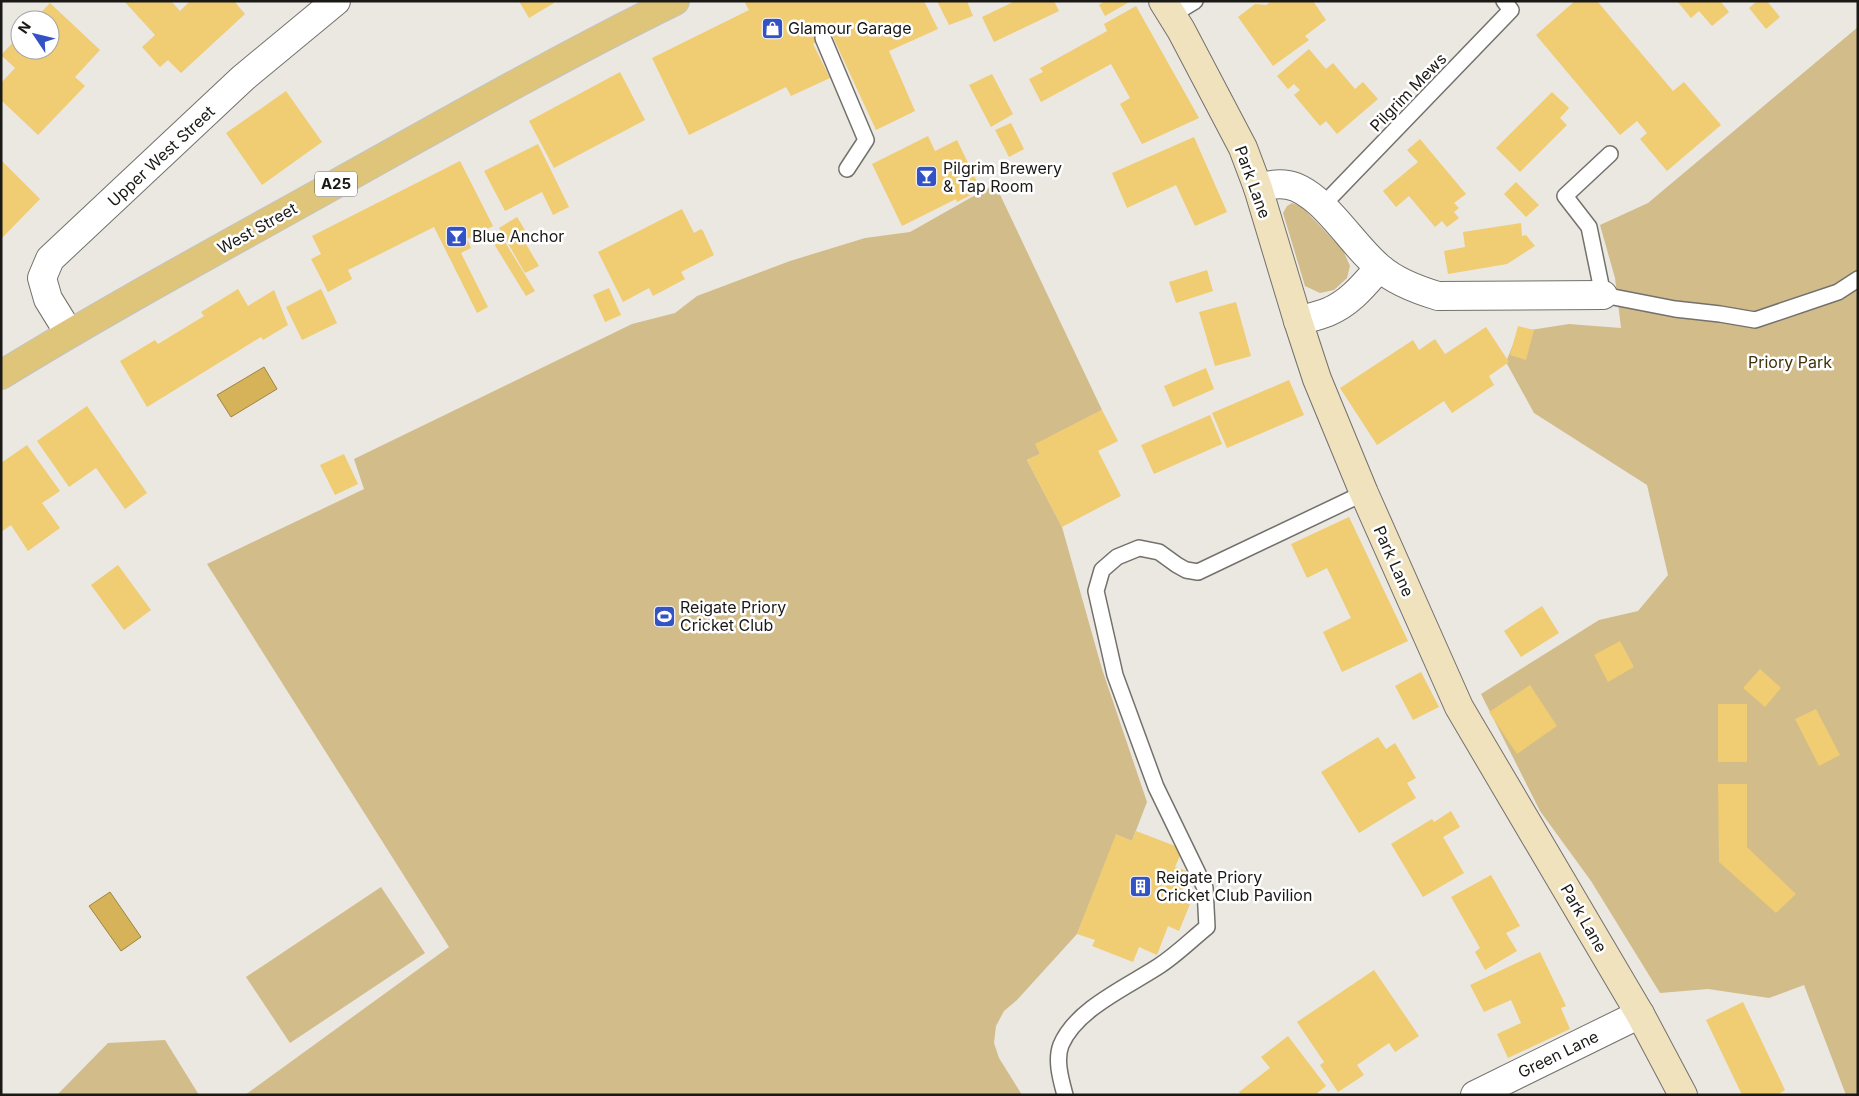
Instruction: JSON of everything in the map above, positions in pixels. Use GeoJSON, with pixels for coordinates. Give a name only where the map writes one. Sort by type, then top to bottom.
{"type":"FeatureCollection","features":[{"type":"Feature","properties":{"kind":"main road","name":"West Street"},"geometry":{"type":"LineString","coordinates":[[1,375],[69,333],[498,94],[616,30],[675,1]]}},
{"type":"Feature","properties":{"kind":"street","name":"Upper West Street"},"geometry":{"type":"LineString","coordinates":[[69,333],[48,299],[42,278],[50,259],[243,78],[336,1]]}},
{"type":"Feature","properties":{"kind":"street","name":"Park Lane"},"geometry":{"type":"LineString","coordinates":[[1168,8],[1243,148],[1258,188],[1317,379],[1364,493],[1459,707],[1640,1014],[1683,1095]]}},
{"type":"Feature","properties":{"kind":"street"},"geometry":{"type":"LineString","coordinates":[[1258,188],[1276,184],[1289,185],[1305,191],[1322,206],[1379,268],[1399,281],[1420,291],[1438,296],[1603,295]]}},
{"type":"Feature","properties":{"kind":"street"},"geometry":{"type":"LineString","coordinates":[[1298,321],[1328,312],[1344,304],[1357,293],[1379,268]]}},
{"type":"Feature","properties":{"kind":"street","name":"Green Lane"},"geometry":{"type":"LineString","coordinates":[[1475,1095],[1640,1014]]}},
{"type":"Feature","properties":{"kind":"lane"},"geometry":{"type":"LineString","coordinates":[[1168,8],[1195,1]]}},
{"type":"Feature","properties":{"kind":"lane","name":"Pilgrim Mews"},"geometry":{"type":"LineString","coordinates":[[1322,206],[1511,10],[1504,1]]}},
{"type":"Feature","properties":{"kind":"lane"},"geometry":{"type":"LineString","coordinates":[[823,38],[866,140],[847,169]]}},
{"type":"Feature","properties":{"kind":"lane"},"geometry":{"type":"LineString","coordinates":[[1610,154],[1565,196],[1589,227],[1603,295],[1675,309],[1755,320],[1838,292],[1858,279]]}},
{"type":"Feature","properties":{"kind":"lane"},"geometry":{"type":"LineString","coordinates":[[1065,1095],[1059,1070],[1060,1046],[1076,1023],[1095,1006],[1161,965],[1207,927],[1205,888],[1156,787],[1115,675],[1096,591],[1102,570],[1117,557],[1139,548],[1149,548],[1159,552],[1186,570],[1198,572],[1364,493]]}},
{"type":"Feature","properties":{"kind":"green space","name":"Priory Park"},"geometry":{"type":"Polygon","coordinates":[[[1858,27],[1858,1095],[1846,1095],[1804,985],[1769,998],[1708,989],[1660,993],[1591,881],[1540,811],[1481,694],[1599,620],[1638,611],[1668,575],[1647,485],[1534,413],[1506,362],[1518,332],[1569,324],[1621,328],[1615,278],[1600,225],[1648,203],[1858,27]]]}},
{"type":"Feature","properties":{"kind":"green space","name":"Reigate Priory Cricket Club"},"geometry":{"type":"Polygon","coordinates":[[[995,184],[1102,410],[1036,444],[1040,454],[1027,460],[1062,527],[1102,669],[1147,802],[1132,841],[1117,835],[1077,934],[1017,1000],[1004,1011],[996,1026],[994,1043],[999,1058],[1022,1095],[245,1095],[449,947],[207,564],[364,489],[354,459],[632,324],[675,313],[697,296],[790,261],[865,238],[910,232],[995,184]]]}},
{"type":"Feature","properties":{"kind":"green space"},"geometry":{"type":"Polygon","coordinates":[[[1292,203],[1301,206],[1343,250],[1350,266],[1347,278],[1334,290],[1320,293],[1305,286],[1283,213],[1287,206],[1292,203]]]}},
{"type":"Feature","properties":{"kind":"green space"},"geometry":{"type":"Polygon","coordinates":[[[381,887],[425,953],[290,1043],[246,977],[381,887]]]}},
{"type":"Feature","properties":{"kind":"green space"},"geometry":{"type":"Polygon","coordinates":[[[165,1040],[199,1095],[57,1095],[108,1043],[165,1040]]]}},
{"type":"Feature","properties":{"kind":"shaded area"},"geometry":{"type":"Polygon","coordinates":[[[264,367],[277,389],[231,417],[217,395],[264,367]]]}},
{"type":"Feature","properties":{"kind":"shaded area"},"geometry":{"type":"Polygon","coordinates":[[[110,892],[141,937],[121,951],[89,906],[110,892]]]}},
{"type":"Feature","properties":{"kind":"building"},"geometry":{"type":"Polygon","coordinates":[[[124,1],[171,1],[180,11],[190,1],[234,1],[245,14],[181,73],[168,60],[160,67],[142,47],[155,35],[124,1]]]}},
{"type":"Feature","properties":{"kind":"building"},"geometry":{"type":"Polygon","coordinates":[[[519,1],[553,1],[554,3],[529,18],[519,1]]]}},
{"type":"Feature","properties":{"kind":"building"},"geometry":{"type":"Polygon","coordinates":[[[749,1],[924,1],[938,29],[889,51],[915,111],[876,130],[832,35],[813,44],[830,78],[791,96],[786,87],[689,135],[652,58],[749,10],[745,3],[749,1]]]}},
{"type":"Feature","properties":{"kind":"building"},"geometry":{"type":"Polygon","coordinates":[[[937,1],[967,1],[973,16],[949,25],[937,1]]]}},
{"type":"Feature","properties":{"kind":"building"},"geometry":{"type":"Polygon","coordinates":[[[1015,1],[1054,1],[1059,11],[994,42],[982,17],[1015,1]]]}},
{"type":"Feature","properties":{"kind":"building"},"geometry":{"type":"Polygon","coordinates":[[[1105,1],[1131,1],[1105,16],[1099,5],[1105,1]]]}},
{"type":"Feature","properties":{"kind":"building"},"geometry":{"type":"Polygon","coordinates":[[[1272,1],[1313,1],[1326,20],[1305,36],[1309,40],[1273,66],[1238,17],[1255,4],[1266,5],[1272,1]]]}},
{"type":"Feature","properties":{"kind":"building"},"geometry":{"type":"Polygon","coordinates":[[[1575,1],[1597,1],[1673,91],[1684,82],[1721,125],[1667,171],[1640,139],[1647,133],[1637,121],[1620,135],[1536,35],[1575,1]]]}},
{"type":"Feature","properties":{"kind":"building"},"geometry":{"type":"Polygon","coordinates":[[[1677,1],[1720,1],[1729,12],[1712,26],[1699,11],[1691,18],[1677,1]]]}},
{"type":"Feature","properties":{"kind":"building"},"geometry":{"type":"Polygon","coordinates":[[[1757,1],[1767,1],[1780,17],[1766,29],[1749,8],[1757,1]]]}},
{"type":"Feature","properties":{"kind":"building"},"geometry":{"type":"Polygon","coordinates":[[[50,3],[57,10],[43,10],[50,3]]]}},
{"type":"Feature","properties":{"kind":"building"},"geometry":{"type":"Polygon","coordinates":[[[1136,6],[1199,118],[1142,144],[1120,104],[1130,98],[1111,64],[1041,102],[1029,79],[1043,72],[1040,68],[1107,31],[1104,24],[1136,6]]]}},
{"type":"Feature","properties":{"kind":"building"},"geometry":{"type":"Polygon","coordinates":[[[60,12],[100,50],[75,77],[85,86],[38,135],[1,100],[1,83],[15,68],[1,55],[10,46],[10,60],[60,60],[60,12]]]}},
{"type":"Feature","properties":{"kind":"building"},"geometry":{"type":"Polygon","coordinates":[[[1309,49],[1326,69],[1333,63],[1355,89],[1363,82],[1378,99],[1337,134],[1326,121],[1320,126],[1294,95],[1300,90],[1294,84],[1288,89],[1277,76],[1309,49]]]}},
{"type":"Feature","properties":{"kind":"building"},"geometry":{"type":"Polygon","coordinates":[[[620,72],[645,120],[554,168],[529,121],[620,72]]]}},
{"type":"Feature","properties":{"kind":"building"},"geometry":{"type":"Polygon","coordinates":[[[992,74],[1013,114],[991,127],[969,85],[992,74]]]}},
{"type":"Feature","properties":{"kind":"building"},"geometry":{"type":"Polygon","coordinates":[[[286,91],[322,142],[262,185],[226,133],[286,91]]]}},
{"type":"Feature","properties":{"kind":"building"},"geometry":{"type":"Polygon","coordinates":[[[1552,92],[1569,108],[1560,118],[1567,125],[1520,172],[1496,148],[1552,92]]]}},
{"type":"Feature","properties":{"kind":"building"},"geometry":{"type":"Polygon","coordinates":[[[1011,123],[1024,149],[1009,157],[995,130],[1011,123]]]}},
{"type":"Feature","properties":{"kind":"building","name":"Pilgrim Brewery & Tap Room"},"geometry":{"type":"Polygon","coordinates":[[[928,136],[935,151],[957,140],[981,190],[957,202],[956,199],[902,226],[872,164],[928,136]]]}},
{"type":"Feature","properties":{"kind":"building"},"geometry":{"type":"Polygon","coordinates":[[[1194,137],[1227,212],[1195,226],[1176,185],[1127,208],[1112,173],[1194,137]]]}},
{"type":"Feature","properties":{"kind":"building"},"geometry":{"type":"Polygon","coordinates":[[[1420,139],[1466,194],[1454,203],[1459,208],[1454,212],[1459,218],[1447,227],[1442,221],[1435,227],[1409,196],[1396,207],[1383,191],[1418,162],[1407,150],[1420,139]]]}},
{"type":"Feature","properties":{"kind":"building"},"geometry":{"type":"Polygon","coordinates":[[[538,144],[569,207],[553,215],[542,192],[505,211],[484,171],[538,144]]]}},
{"type":"Feature","properties":{"kind":"building"},"geometry":{"type":"Polygon","coordinates":[[[1,160],[40,199],[1,239],[1,160]]]}},
{"type":"Feature","properties":{"kind":"building"},"geometry":{"type":"Polygon","coordinates":[[[460,161],[493,226],[467,239],[471,248],[461,253],[488,307],[477,313],[434,227],[348,270],[352,279],[328,292],[311,259],[321,254],[312,236],[460,161]]]}},
{"type":"Feature","properties":{"kind":"building"},"geometry":{"type":"Polygon","coordinates":[[[1516,182],[1539,205],[1526,217],[1504,194],[1516,182]]]}},
{"type":"Feature","properties":{"kind":"building"},"geometry":{"type":"Polygon","coordinates":[[[682,209],[694,233],[701,229],[703,231],[714,255],[681,272],[685,279],[653,296],[649,288],[623,302],[598,252],[682,209]]]}},
{"type":"Feature","properties":{"kind":"building"},"geometry":{"type":"Polygon","coordinates":[[[517,217],[531,240],[526,244],[539,266],[525,273],[499,228],[517,217]]]}},
{"type":"Feature","properties":{"kind":"building"},"geometry":{"type":"Polygon","coordinates":[[[1521,223],[1522,236],[1526,235],[1535,246],[1507,264],[1448,274],[1444,251],[1465,247],[1463,232],[1521,223]]]}},
{"type":"Feature","properties":{"kind":"building"},"geometry":{"type":"Polygon","coordinates":[[[500,234],[535,291],[526,296],[491,239],[500,234]]]}},
{"type":"Feature","properties":{"kind":"building"},"geometry":{"type":"Polygon","coordinates":[[[1207,270],[1213,291],[1176,303],[1169,282],[1207,270]]]}},
{"type":"Feature","properties":{"kind":"building"},"geometry":{"type":"Polygon","coordinates":[[[609,288],[621,315],[605,322],[593,295],[609,288]]]}},
{"type":"Feature","properties":{"kind":"building"},"geometry":{"type":"Polygon","coordinates":[[[238,289],[248,306],[274,290],[288,325],[263,340],[261,337],[147,407],[120,361],[155,340],[158,344],[204,316],[201,312],[238,289]]]}},
{"type":"Feature","properties":{"kind":"building"},"geometry":{"type":"Polygon","coordinates":[[[321,289],[337,323],[302,340],[286,307],[321,289]]]}},
{"type":"Feature","properties":{"kind":"building"},"geometry":{"type":"Polygon","coordinates":[[[1236,302],[1251,356],[1215,366],[1199,312],[1236,302]]]}},
{"type":"Feature","properties":{"kind":"building"},"geometry":{"type":"Polygon","coordinates":[[[1518,326],[1534,330],[1526,360],[1510,355],[1518,326]]]}},
{"type":"Feature","properties":{"kind":"building"},"geometry":{"type":"Polygon","coordinates":[[[1486,327],[1509,362],[1489,376],[1494,385],[1452,413],[1444,401],[1377,445],[1340,388],[1413,340],[1419,350],[1435,339],[1445,354],[1486,327]]]}},
{"type":"Feature","properties":{"kind":"building"},"geometry":{"type":"Polygon","coordinates":[[[1206,368],[1214,389],[1173,407],[1164,386],[1206,368]]]}},
{"type":"Feature","properties":{"kind":"building"},"geometry":{"type":"Polygon","coordinates":[[[1289,380],[1304,415],[1227,448],[1212,413],[1289,380]]]}},
{"type":"Feature","properties":{"kind":"building"},"geometry":{"type":"Polygon","coordinates":[[[87,406],[147,493],[125,509],[96,468],[69,487],[37,441],[87,406]]]}},
{"type":"Feature","properties":{"kind":"building"},"geometry":{"type":"Polygon","coordinates":[[[1102,410],[1118,441],[1098,451],[1121,496],[1062,527],[1027,460],[1040,454],[1035,444],[1102,410]]]}},
{"type":"Feature","properties":{"kind":"building"},"geometry":{"type":"Polygon","coordinates":[[[1210,415],[1222,444],[1154,474],[1141,445],[1210,415]]]}},
{"type":"Feature","properties":{"kind":"building"},"geometry":{"type":"Polygon","coordinates":[[[27,445],[60,491],[42,503],[60,528],[28,551],[11,525],[1,532],[1,463],[27,445]]]}},
{"type":"Feature","properties":{"kind":"building"},"geometry":{"type":"Polygon","coordinates":[[[344,454],[358,484],[335,495],[320,465],[344,454]]]}},
{"type":"Feature","properties":{"kind":"building"},"geometry":{"type":"Polygon","coordinates":[[[1349,517],[1408,641],[1342,672],[1323,632],[1351,618],[1327,568],[1307,578],[1291,544],[1349,517]]]}},
{"type":"Feature","properties":{"kind":"building"},"geometry":{"type":"Polygon","coordinates":[[[118,565],[151,610],[124,630],[91,585],[118,565]]]}},
{"type":"Feature","properties":{"kind":"building"},"geometry":{"type":"Polygon","coordinates":[[[1542,606],[1559,633],[1521,657],[1504,631],[1542,606]]]}},
{"type":"Feature","properties":{"kind":"building"},"geometry":{"type":"Polygon","coordinates":[[[1620,641],[1634,667],[1608,682],[1594,655],[1620,641]]]}},
{"type":"Feature","properties":{"kind":"building"},"geometry":{"type":"Polygon","coordinates":[[[1760,669],[1781,688],[1765,707],[1743,688],[1760,669]]]}},
{"type":"Feature","properties":{"kind":"building"},"geometry":{"type":"Polygon","coordinates":[[[1421,672],[1439,707],[1413,720],[1395,686],[1421,672]]]}},
{"type":"Feature","properties":{"kind":"building"},"geometry":{"type":"Polygon","coordinates":[[[1530,685],[1557,726],[1517,754],[1489,712],[1530,685]]]}},
{"type":"Feature","properties":{"kind":"building"},"geometry":{"type":"Polygon","coordinates":[[[1718,704],[1747,704],[1747,762],[1718,762],[1718,704]]]}},
{"type":"Feature","properties":{"kind":"building"},"geometry":{"type":"Polygon","coordinates":[[[1816,709],[1840,755],[1819,766],[1795,719],[1816,709]]]}},
{"type":"Feature","properties":{"kind":"building"},"geometry":{"type":"Polygon","coordinates":[[[1378,737],[1386,749],[1395,743],[1416,778],[1407,783],[1416,798],[1359,833],[1321,772],[1378,737]]]}},
{"type":"Feature","properties":{"kind":"building"},"geometry":{"type":"Polygon","coordinates":[[[1718,784],[1747,784],[1747,847],[1796,894],[1776,913],[1719,862],[1718,784]]]}},
{"type":"Feature","properties":{"kind":"building"},"geometry":{"type":"Polygon","coordinates":[[[1451,811],[1460,827],[1443,837],[1464,873],[1423,897],[1391,844],[1432,819],[1434,822],[1451,811]]]}},
{"type":"Feature","properties":{"kind":"building","name":"Reigate Priory Cricket Club Pavilion"},"geometry":{"type":"Polygon","coordinates":[[[1136,831],[1183,849],[1175,867],[1190,872],[1179,901],[1190,904],[1179,931],[1168,926],[1157,955],[1139,947],[1133,962],[1092,946],[1095,940],[1077,934],[1116,834],[1132,841],[1136,831]]]}},
{"type":"Feature","properties":{"kind":"building"},"geometry":{"type":"Polygon","coordinates":[[[1491,875],[1520,926],[1506,933],[1517,951],[1485,970],[1475,952],[1480,948],[1451,897],[1491,875]]]}},
{"type":"Feature","properties":{"kind":"building"},"geometry":{"type":"Polygon","coordinates":[[[1540,952],[1566,1006],[1561,1008],[1570,1029],[1508,1058],[1497,1034],[1521,1023],[1511,1000],[1484,1012],[1470,985],[1540,952]]]}},
{"type":"Feature","properties":{"kind":"building"},"geometry":{"type":"Polygon","coordinates":[[[1374,970],[1419,1036],[1395,1052],[1389,1043],[1357,1065],[1364,1075],[1338,1092],[1320,1065],[1324,1062],[1297,1022],[1374,970]]]}},
{"type":"Feature","properties":{"kind":"building"},"geometry":{"type":"Polygon","coordinates":[[[1743,1002],[1785,1090],[1777,1095],[1742,1095],[1706,1020],[1743,1002]]]}},
{"type":"Feature","properties":{"kind":"building"},"geometry":{"type":"Polygon","coordinates":[[[1288,1036],[1326,1086],[1315,1095],[1241,1095],[1239,1092],[1270,1068],[1261,1057],[1288,1036]]]}},
{"type":"Feature","properties":{"kind":"place","name":"Glamour Garage"},"geometry":{"type":"Point","coordinates":[772,28]}},
{"type":"Feature","properties":{"kind":"place","name":"Pilgrim Brewery & Tap Room"},"geometry":{"type":"Point","coordinates":[927,177]}},
{"type":"Feature","properties":{"kind":"place","name":"Blue Anchor"},"geometry":{"type":"Point","coordinates":[456,236]}},
{"type":"Feature","properties":{"kind":"place","name":"Reigate Priory Cricket Club"},"geometry":{"type":"Point","coordinates":[664,616]}},
{"type":"Feature","properties":{"kind":"place","name":"Reigate Priory Cricket Club Pavilion"},"geometry":{"type":"Point","coordinates":[1140,886]}}]}
